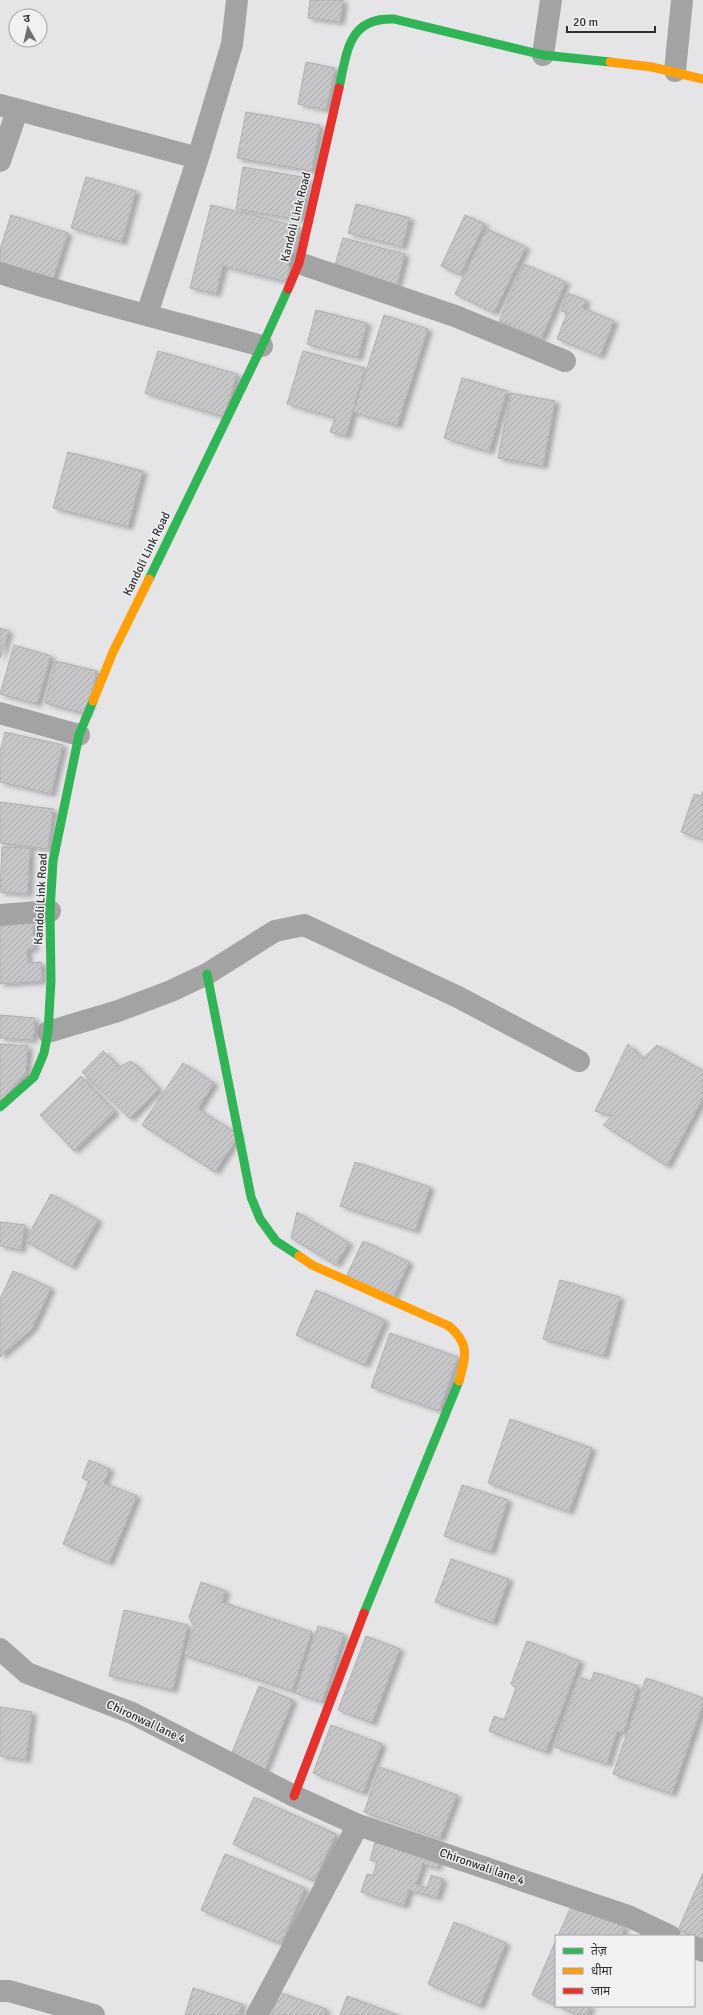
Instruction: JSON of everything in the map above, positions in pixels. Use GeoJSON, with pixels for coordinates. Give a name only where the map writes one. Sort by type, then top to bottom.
{"type":"FeatureCollection","features":[{"type":"Feature","properties":{"kind":"street"},"geometry":{"type":"LineString","coordinates":[[147,314],[198,158],[232,44],[237,0]]}},
{"type":"Feature","properties":{"kind":"street"},"geometry":{"type":"LineString","coordinates":[[551,0],[543,55],[619,62],[675,71],[703,79]]}},
{"type":"Feature","properties":{"kind":"street"},"geometry":{"type":"LineString","coordinates":[[675,71],[682,0]]}},
{"type":"Feature","properties":{"kind":"street","name":"Kandoli Link Road"},"geometry":{"type":"LineString","coordinates":[[0,1106],[34,1077],[44,1053],[48,1032],[52,861],[79,735],[113,652],[262,346],[298,263],[348,47],[358,28],[370,21],[394,19],[543,55]]}},
{"type":"Feature","properties":{"kind":"street"},"geometry":{"type":"LineString","coordinates":[[0,160],[9,108],[198,158]]}},
{"type":"Feature","properties":{"kind":"street"},"geometry":{"type":"LineString","coordinates":[[298,263],[455,316],[565,361]]}},
{"type":"Feature","properties":{"kind":"street"},"geometry":{"type":"LineString","coordinates":[[0,273],[53,290],[262,346]]}},
{"type":"Feature","properties":{"kind":"street"},"geometry":{"type":"LineString","coordinates":[[1,717],[79,735]]}},
{"type":"Feature","properties":{"kind":"street"},"geometry":{"type":"LineString","coordinates":[[0,915],[50,911]]}},
{"type":"Feature","properties":{"kind":"street"},"geometry":{"type":"LineString","coordinates":[[48,1032],[118,1011],[171,992],[207,974],[275,931],[304,925],[458,997],[579,1061]]}},
{"type":"Feature","properties":{"kind":"street"},"geometry":{"type":"LineString","coordinates":[[207,974],[251,1198],[264,1224],[276,1242],[312,1265],[449,1326],[460,1334],[466,1346],[464,1362],[457,1387],[373,1588],[294,1796]]}},
{"type":"Feature","properties":{"kind":"street","name":"Chironwal lane 4"},"geometry":{"type":"LineString","coordinates":[[0,1649],[27,1673],[132,1713],[294,1796]]}},
{"type":"Feature","properties":{"kind":"street","name":"Chironwali lane 4"},"geometry":{"type":"LineString","coordinates":[[294,1796],[358,1825],[628,1916],[668,1935]]}},
{"type":"Feature","properties":{"kind":"street"},"geometry":{"type":"LineString","coordinates":[[257,2015],[358,1825]]}},
{"type":"Feature","properties":{"kind":"street"},"geometry":{"type":"LineString","coordinates":[[0,1991],[9,1991],[94,2015]]}},
{"type":"Feature","properties":{"kind":"building"},"geometry":{"type":"Polygon","coordinates":[[[310,0],[343,0],[340,22],[308,18],[310,0]]]}},
{"type":"Feature","properties":{"kind":"building"},"geometry":{"type":"Polygon","coordinates":[[[306,62],[335,68],[326,110],[298,104],[306,62]]]}},
{"type":"Feature","properties":{"kind":"building"},"geometry":{"type":"Polygon","coordinates":[[[246,112],[320,125],[312,171],[237,158],[246,112]]]}},
{"type":"Feature","properties":{"kind":"building"},"geometry":{"type":"Polygon","coordinates":[[[243,167],[308,178],[301,220],[236,209],[243,167]]]}},
{"type":"Feature","properties":{"kind":"building"},"geometry":{"type":"Polygon","coordinates":[[[86,177],[136,191],[122,242],[71,228],[86,177]]]}},
{"type":"Feature","properties":{"kind":"building"},"geometry":{"type":"Polygon","coordinates":[[[356,204],[410,218],[402,247],[348,233],[356,204]]]}},
{"type":"Feature","properties":{"kind":"building"},"geometry":{"type":"Polygon","coordinates":[[[211,205],[300,227],[286,282],[223,266],[216,294],[190,288],[211,205]]]}},
{"type":"Feature","properties":{"kind":"building"},"geometry":{"type":"Polygon","coordinates":[[[11,215],[68,233],[52,282],[0,266],[0,249],[11,215]]]}},
{"type":"Feature","properties":{"kind":"building"},"geometry":{"type":"Polygon","coordinates":[[[465,215],[485,224],[460,275],[441,266],[465,215]]]}},
{"type":"Feature","properties":{"kind":"building"},"geometry":{"type":"Polygon","coordinates":[[[487,229],[526,247],[494,313],[455,294],[487,229]]]}},
{"type":"Feature","properties":{"kind":"building"},"geometry":{"type":"Polygon","coordinates":[[[343,238],[405,254],[397,285],[334,268],[343,238]]]}},
{"type":"Feature","properties":{"kind":"building"},"geometry":{"type":"Polygon","coordinates":[[[524,264],[566,282],[541,339],[499,321],[524,264]]]}},
{"type":"Feature","properties":{"kind":"building"},"geometry":{"type":"Polygon","coordinates":[[[568,293],[586,300],[583,308],[614,321],[600,356],[557,339],[567,313],[561,311],[568,293]]]}},
{"type":"Feature","properties":{"kind":"building"},"geometry":{"type":"Polygon","coordinates":[[[316,310],[367,323],[358,358],[307,344],[316,310]]]}},
{"type":"Feature","properties":{"kind":"building"},"geometry":{"type":"Polygon","coordinates":[[[384,315],[428,329],[397,426],[353,412],[384,315]]]}},
{"type":"Feature","properties":{"kind":"building"},"geometry":{"type":"Polygon","coordinates":[[[158,351],[237,374],[224,417],[145,393],[158,351]]]}},
{"type":"Feature","properties":{"kind":"building"},"geometry":{"type":"Polygon","coordinates":[[[303,351],[365,368],[346,436],[330,432],[335,418],[287,404],[303,351]]]}},
{"type":"Feature","properties":{"kind":"building"},"geometry":{"type":"Polygon","coordinates":[[[462,378],[507,391],[489,452],[444,438],[462,378]]]}},
{"type":"Feature","properties":{"kind":"building"},"geometry":{"type":"Polygon","coordinates":[[[511,393],[555,401],[543,466],[498,458],[511,393]]]}},
{"type":"Feature","properties":{"kind":"building"},"geometry":{"type":"Polygon","coordinates":[[[68,452],[143,471],[128,527],[53,508],[68,452]]]}},
{"type":"Feature","properties":{"kind":"building"},"geometry":{"type":"Polygon","coordinates":[[[0,628],[9,631],[0,658],[0,628]]]}},
{"type":"Feature","properties":{"kind":"building"},"geometry":{"type":"Polygon","coordinates":[[[14,645],[51,656],[37,704],[0,694],[14,645]]]}},
{"type":"Feature","properties":{"kind":"building"},"geometry":{"type":"Polygon","coordinates":[[[56,661],[97,671],[86,714],[45,703],[56,661]]]}},
{"type":"Feature","properties":{"kind":"building"},"geometry":{"type":"Polygon","coordinates":[[[5,732],[63,745],[51,794],[0,782],[0,752],[5,732]]]}},
{"type":"Feature","properties":{"kind":"building"},"geometry":{"type":"Polygon","coordinates":[[[703,791],[703,840],[681,832],[694,794],[701,796],[703,791]]]}},
{"type":"Feature","properties":{"kind":"building"},"geometry":{"type":"Polygon","coordinates":[[[0,802],[53,809],[48,849],[0,843],[0,802]]]}},
{"type":"Feature","properties":{"kind":"building"},"geometry":{"type":"Polygon","coordinates":[[[2,847],[30,848],[28,894],[0,892],[2,847]]]}},
{"type":"Feature","properties":{"kind":"building"},"geometry":{"type":"Polygon","coordinates":[[[33,922],[34,948],[27,950],[28,963],[41,962],[42,981],[0,984],[0,924],[33,922]]]}},
{"type":"Feature","properties":{"kind":"building"},"geometry":{"type":"Polygon","coordinates":[[[0,1015],[35,1018],[33,1040],[0,1038],[0,1015]]]}},
{"type":"Feature","properties":{"kind":"building"},"geometry":{"type":"Polygon","coordinates":[[[0,1044],[28,1046],[26,1073],[0,1102],[0,1044]]]}},
{"type":"Feature","properties":{"kind":"building"},"geometry":{"type":"Polygon","coordinates":[[[628,1044],[642,1059],[657,1045],[703,1071],[703,1098],[667,1166],[603,1125],[612,1116],[595,1111],[628,1044]]]}},
{"type":"Feature","properties":{"kind":"building"},"geometry":{"type":"Polygon","coordinates":[[[103,1051],[119,1067],[131,1061],[159,1089],[130,1119],[82,1072],[103,1051]]]}},
{"type":"Feature","properties":{"kind":"building"},"geometry":{"type":"Polygon","coordinates":[[[183,1063],[214,1083],[198,1109],[239,1135],[215,1172],[142,1125],[183,1063]]]}},
{"type":"Feature","properties":{"kind":"building"},"geometry":{"type":"Polygon","coordinates":[[[81,1076],[115,1112],[74,1151],[40,1115],[81,1076]]]}},
{"type":"Feature","properties":{"kind":"building"},"geometry":{"type":"Polygon","coordinates":[[[355,1162],[430,1187],[415,1231],[340,1206],[355,1162]]]}},
{"type":"Feature","properties":{"kind":"building"},"geometry":{"type":"Polygon","coordinates":[[[51,1194],[98,1220],[72,1267],[25,1241],[51,1194]]]}},
{"type":"Feature","properties":{"kind":"building"},"geometry":{"type":"Polygon","coordinates":[[[297,1212],[349,1243],[336,1265],[291,1238],[297,1212]]]}},
{"type":"Feature","properties":{"kind":"building"},"geometry":{"type":"Polygon","coordinates":[[[0,1222],[25,1225],[21,1250],[0,1246],[0,1222]]]}},
{"type":"Feature","properties":{"kind":"building"},"geometry":{"type":"Polygon","coordinates":[[[363,1241],[409,1262],[393,1298],[346,1277],[363,1241]]]}},
{"type":"Feature","properties":{"kind":"building"},"geometry":{"type":"Polygon","coordinates":[[[13,1271],[51,1288],[32,1329],[0,1357],[0,1299],[13,1271]]]}},
{"type":"Feature","properties":{"kind":"building"},"geometry":{"type":"Polygon","coordinates":[[[560,1280],[620,1297],[604,1356],[543,1339],[560,1280]]]}},
{"type":"Feature","properties":{"kind":"building"},"geometry":{"type":"Polygon","coordinates":[[[316,1290],[385,1320],[365,1365],[296,1335],[316,1290]]]}},
{"type":"Feature","properties":{"kind":"building"},"geometry":{"type":"Polygon","coordinates":[[[390,1333],[458,1357],[439,1411],[371,1387],[390,1333]]]}},
{"type":"Feature","properties":{"kind":"building"},"geometry":{"type":"Polygon","coordinates":[[[510,1419],[592,1448],[569,1512],[488,1483],[510,1419]]]}},
{"type":"Feature","properties":{"kind":"building"},"geometry":{"type":"Polygon","coordinates":[[[89,1460],[110,1469],[104,1483],[137,1496],[109,1563],[63,1544],[89,1481],[82,1478],[89,1460]]]}},
{"type":"Feature","properties":{"kind":"building"},"geometry":{"type":"Polygon","coordinates":[[[462,1485],[508,1500],[491,1552],[444,1536],[462,1485]]]}},
{"type":"Feature","properties":{"kind":"building"},"geometry":{"type":"Polygon","coordinates":[[[451,1559],[509,1579],[493,1623],[435,1602],[451,1559]]]}},
{"type":"Feature","properties":{"kind":"building"},"geometry":{"type":"Polygon","coordinates":[[[201,1582],[226,1591],[222,1602],[312,1632],[292,1691],[184,1655],[194,1627],[189,1617],[201,1582]]]}},
{"type":"Feature","properties":{"kind":"building"},"geometry":{"type":"Polygon","coordinates":[[[124,1610],[188,1625],[173,1690],[109,1676],[124,1610]]]}},
{"type":"Feature","properties":{"kind":"building"},"geometry":{"type":"Polygon","coordinates":[[[318,1626],[344,1634],[322,1702],[295,1693],[318,1626]]]}},
{"type":"Feature","properties":{"kind":"building"},"geometry":{"type":"Polygon","coordinates":[[[366,1636],[400,1649],[372,1723],[338,1710],[366,1636]]]}},
{"type":"Feature","properties":{"kind":"building"},"geometry":{"type":"Polygon","coordinates":[[[527,1641],[580,1661],[546,1752],[489,1731],[494,1716],[504,1720],[516,1688],[511,1684],[527,1641]]]}},
{"type":"Feature","properties":{"kind":"building"},"geometry":{"type":"Polygon","coordinates":[[[594,1672],[638,1686],[624,1732],[617,1732],[607,1764],[555,1747],[578,1677],[591,1681],[594,1672]]]}},
{"type":"Feature","properties":{"kind":"building"},"geometry":{"type":"Polygon","coordinates":[[[646,1678],[703,1698],[703,1704],[672,1794],[613,1774],[646,1678]]]}},
{"type":"Feature","properties":{"kind":"building"},"geometry":{"type":"Polygon","coordinates":[[[259,1686],[293,1700],[263,1774],[229,1760],[259,1686]]]}},
{"type":"Feature","properties":{"kind":"building"},"geometry":{"type":"Polygon","coordinates":[[[0,1707],[32,1712],[26,1760],[0,1756],[0,1707]]]}},
{"type":"Feature","properties":{"kind":"building"},"geometry":{"type":"Polygon","coordinates":[[[331,1725],[382,1744],[363,1793],[313,1773],[331,1725]]]}},
{"type":"Feature","properties":{"kind":"building"},"geometry":{"type":"Polygon","coordinates":[[[380,1767],[457,1795],[440,1839],[364,1812],[380,1767]]]}},
{"type":"Feature","properties":{"kind":"building"},"geometry":{"type":"Polygon","coordinates":[[[254,1797],[336,1834],[314,1881],[233,1844],[254,1797]]]}},
{"type":"Feature","properties":{"kind":"building"},"geometry":{"type":"Polygon","coordinates":[[[375,1842],[439,1861],[437,1868],[423,1864],[416,1884],[427,1888],[431,1875],[443,1879],[437,1898],[409,1890],[404,1906],[361,1892],[367,1874],[373,1875],[377,1862],[370,1860],[375,1842]]]}},
{"type":"Feature","properties":{"kind":"building"},"geometry":{"type":"Polygon","coordinates":[[[225,1854],[305,1888],[281,1944],[201,1910],[225,1854]]]}},
{"type":"Feature","properties":{"kind":"building"},"geometry":{"type":"Polygon","coordinates":[[[703,1873],[703,1940],[695,1937],[695,1935],[690,1935],[678,1930],[703,1873]]]}},
{"type":"Feature","properties":{"kind":"building"},"geometry":{"type":"Polygon","coordinates":[[[572,1904],[625,1927],[621,1935],[558,1935],[572,1904]]]}},
{"type":"Feature","properties":{"kind":"building"},"geometry":{"type":"Polygon","coordinates":[[[454,1922],[506,1943],[480,2006],[428,1984],[454,1922]]]}},
{"type":"Feature","properties":{"kind":"building"},"geometry":{"type":"Polygon","coordinates":[[[555,1942],[555,2005],[532,1995],[555,1942]]]}},
{"type":"Feature","properties":{"kind":"building"},"geometry":{"type":"Polygon","coordinates":[[[193,1988],[242,2004],[239,2015],[185,2015],[193,1988]]]}},
{"type":"Feature","properties":{"kind":"building"},"geometry":{"type":"Polygon","coordinates":[[[279,1992],[326,2009],[324,2015],[271,2015],[279,1992]]]}},
{"type":"Feature","properties":{"kind":"building"},"geometry":{"type":"Polygon","coordinates":[[[347,1996],[398,2015],[340,2015],[347,1996]]]}},
{"type":"Feature","properties":{"kind":"building"},"geometry":{"type":"Polygon","coordinates":[[[559,2007],[591,2007],[587,2015],[578,2015],[559,2007]]]}},
{"type":"Feature","properties":{"kind":"traffic: fast"},"geometry":{"type":"LineString","coordinates":[[339,88],[344,62],[352,39],[358,30],[367,24],[379,20],[394,19],[543,55],[610,62]]}},
{"type":"Feature","properties":{"kind":"traffic: fast"},"geometry":{"type":"LineString","coordinates":[[149,579],[288,289]]}},
{"type":"Feature","properties":{"kind":"traffic: fast"},"geometry":{"type":"LineString","coordinates":[[0,1107],[34,1077],[44,1053],[48,1032],[51,981],[50,911],[53,861],[79,735],[93,701]]}},
{"type":"Feature","properties":{"kind":"traffic: fast"},"geometry":{"type":"LineString","coordinates":[[207,974],[251,1197],[260,1219],[276,1241],[299,1256]]}},
{"type":"Feature","properties":{"kind":"traffic: fast"},"geometry":{"type":"LineString","coordinates":[[364,1613],[459,1381]]}},
{"type":"Feature","properties":{"kind":"traffic: slow"},"geometry":{"type":"LineString","coordinates":[[610,62],[652,67],[703,79]]}},
{"type":"Feature","properties":{"kind":"traffic: slow"},"geometry":{"type":"LineString","coordinates":[[93,701],[113,652],[149,579]]}},
{"type":"Feature","properties":{"kind":"traffic: slow"},"geometry":{"type":"LineString","coordinates":[[299,1256],[312,1265],[449,1326],[456,1333],[463,1345],[464,1357],[459,1381]]}},
{"type":"Feature","properties":{"kind":"traffic: jam"},"geometry":{"type":"LineString","coordinates":[[288,289],[299,263],[339,88]]}},
{"type":"Feature","properties":{"kind":"traffic: jam"},"geometry":{"type":"LineString","coordinates":[[294,1796],[364,1613]]}}]}
